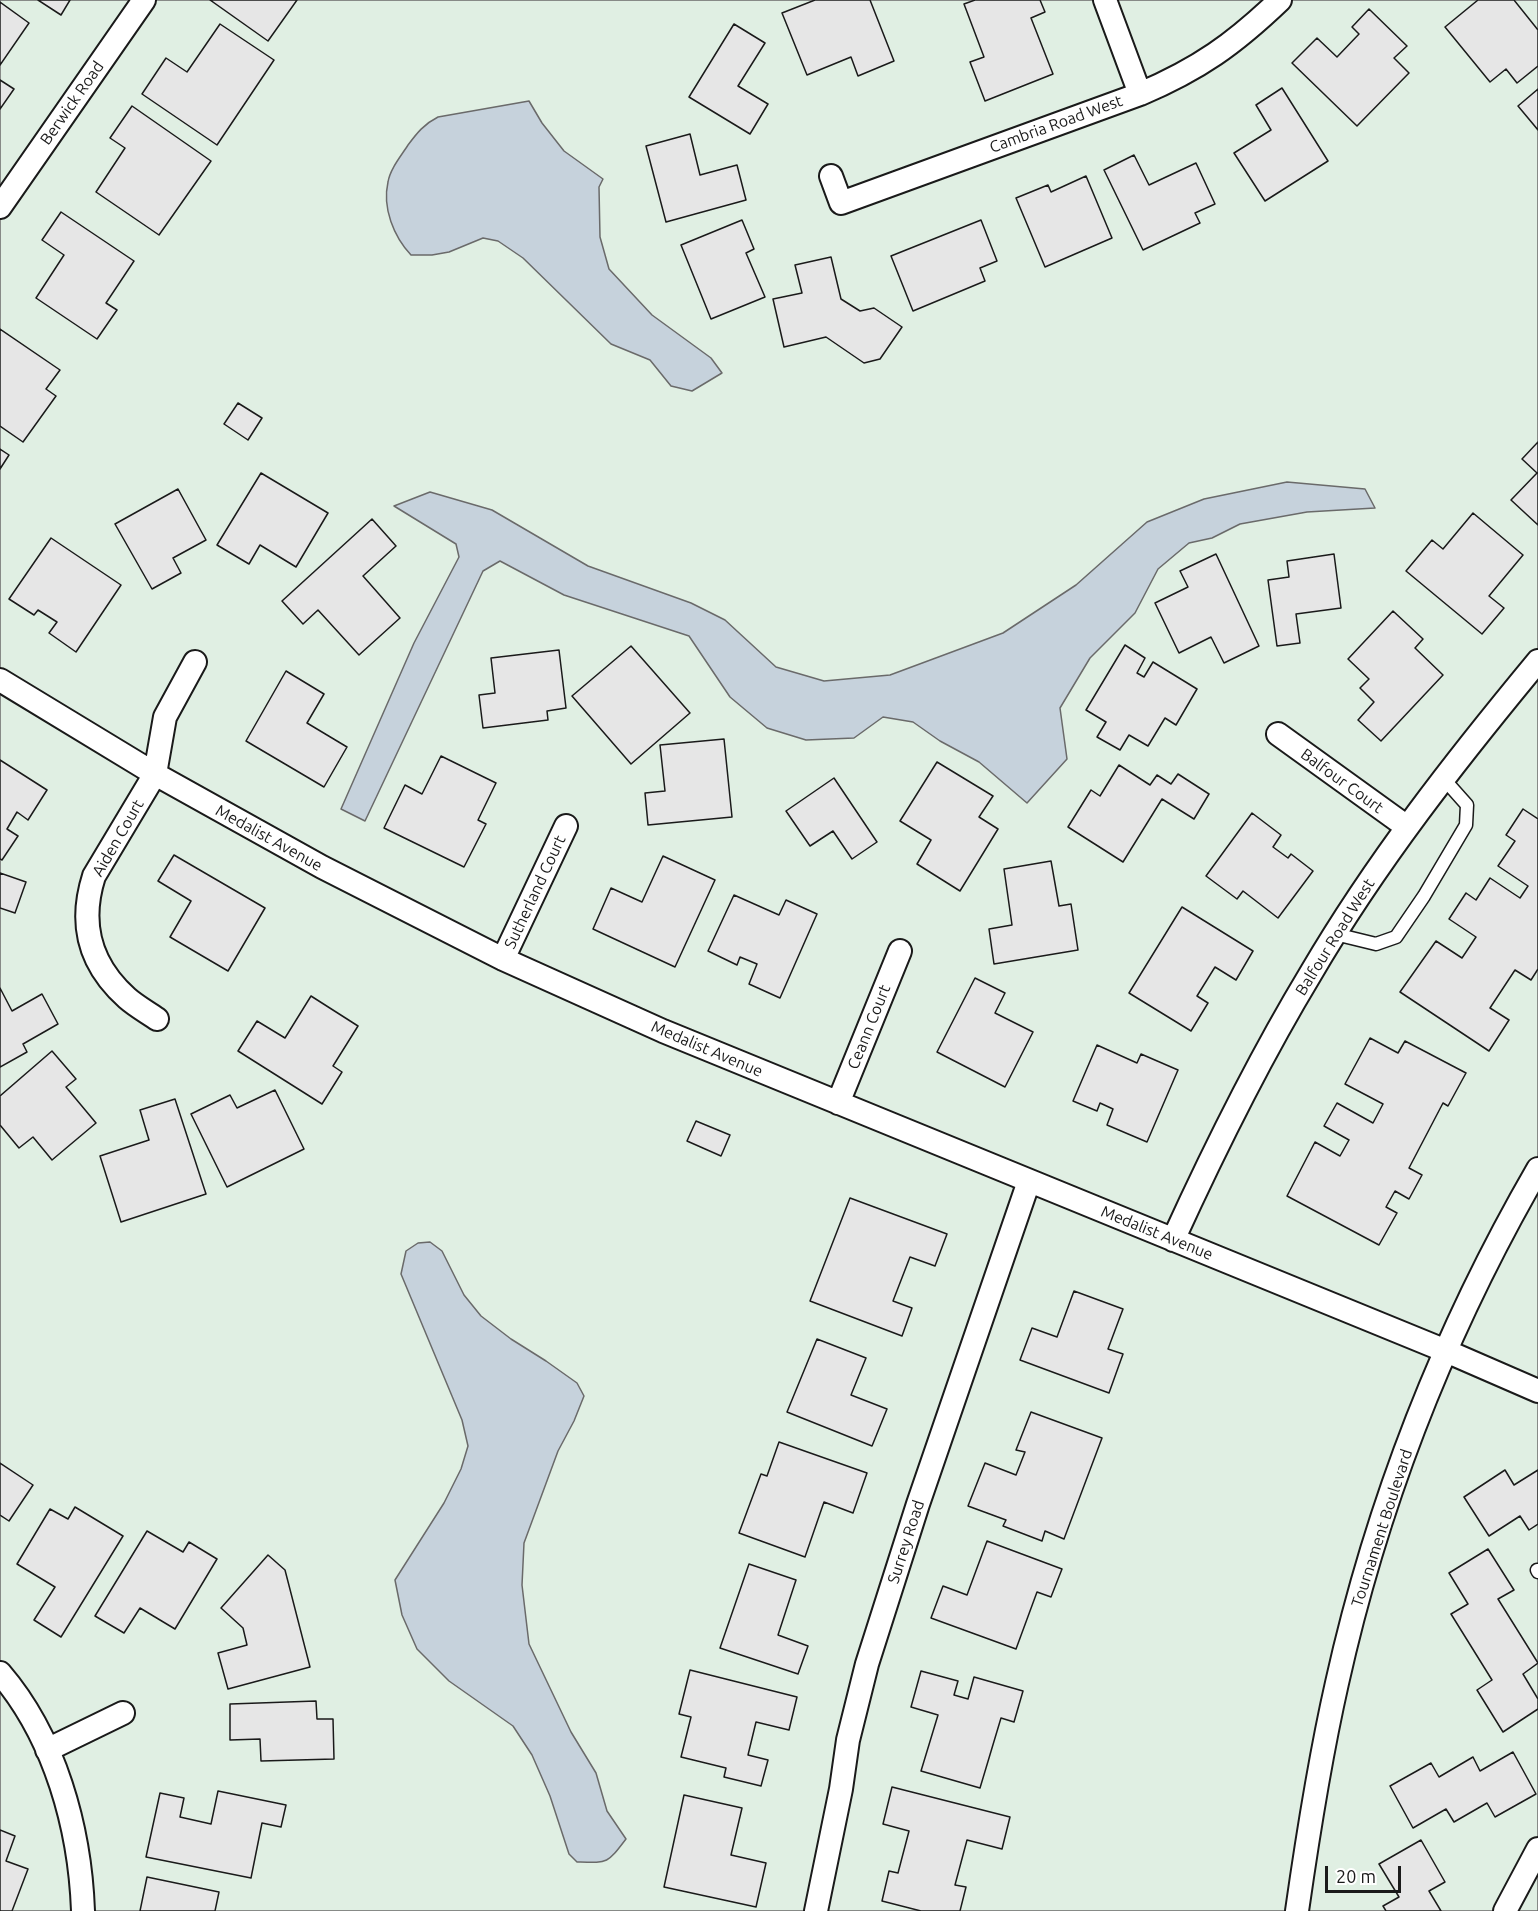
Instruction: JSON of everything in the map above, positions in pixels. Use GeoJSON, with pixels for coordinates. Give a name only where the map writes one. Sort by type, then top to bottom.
{"type":"FeatureCollection","features":[{"type":"Feature","properties":{"kind":"street","name":"Berwick Road"},"geometry":{"type":"LineString","coordinates":[[0,207],[144,0]]}},
{"type":"Feature","properties":{"kind":"street"},"geometry":{"type":"LineString","coordinates":[[1106,0],[1140,94]]}},
{"type":"Feature","properties":{"kind":"street","name":"Cambria Road West"},"geometry":{"type":"LineString","coordinates":[[831,176],[841,203],[1140,94],[1212,58],[1249,30],[1280,0]]}},
{"type":"Feature","properties":{"kind":"street","name":"Balfour Road West"},"geometry":{"type":"LineString","coordinates":[[1173,1240],[1254,1073],[1311,972],[1407,827],[1443,778],[1538,661]]}},
{"type":"Feature","properties":{"kind":"street"},"geometry":{"type":"LineString","coordinates":[[155,774],[165,717],[195,662]]}},
{"type":"Feature","properties":{"kind":"street","name":"Medalist Avenue"},"geometry":{"type":"LineString","coordinates":[[0,680],[155,774],[322,867],[503,959],[663,1031],[1446,1351],[1538,1391]]}},
{"type":"Feature","properties":{"kind":"street","name":"Balfour Court"},"geometry":{"type":"LineString","coordinates":[[1278,735],[1407,827]]}},
{"type":"Feature","properties":{"kind":"street","name":"Aiden Court"},"geometry":{"type":"LineString","coordinates":[[155,774],[94,876],[88,893],[86,911],[88,935],[93,952],[102,968],[126,997],[157,1019]]}},
{"type":"Feature","properties":{"kind":"street","name":"Sutherland Court"},"geometry":{"type":"LineString","coordinates":[[503,959],[566,826]]}},
{"type":"Feature","properties":{"kind":"street","name":"Ceann Court"},"geometry":{"type":"LineString","coordinates":[[838,1103],[900,951]]}},
{"type":"Feature","properties":{"kind":"street","name":"Tournament Boulevard"},"geometry":{"type":"LineString","coordinates":[[1297,1911],[1315,1786],[1337,1680],[1365,1575],[1398,1471],[1446,1351],[1511,1217],[1538,1168]]}},
{"type":"Feature","properties":{"kind":"street","name":"Surrey Road"},"geometry":{"type":"LineString","coordinates":[[816,1911],[841,1789],[848,1740],[867,1664],[918,1504],[1029,1181]]}},
{"type":"Feature","properties":{"kind":"street"},"geometry":{"type":"LineString","coordinates":[[0,1673],[27,1711],[47,1750],[61,1787],[72,1825],[82,1883],[83,1911]]}},
{"type":"Feature","properties":{"kind":"street"},"geometry":{"type":"LineString","coordinates":[[47,1750],[123,1713]]}},
{"type":"Feature","properties":{"kind":"street"},"geometry":{"type":"LineString","coordinates":[[1505,1911],[1536,1859]]}},
{"type":"Feature","properties":{"kind":"lane"},"geometry":{"type":"LineString","coordinates":[[1335,934],[1377,944],[1395,937],[1424,896],[1466,825],[1467,805],[1443,778]]}},
{"type":"Feature","properties":{"kind":"green space"},"geometry":{"type":"Polygon","coordinates":[[[0,0],[1538,0],[1538,1911],[0,1911],[0,0]]]}},
{"type":"Feature","properties":{"kind":"shaded area"},"geometry":{"type":"Polygon","coordinates":[[[529,101],[542,123],[564,151],[603,179],[599,187],[600,237],[609,269],[652,315],[711,358],[722,373],[692,391],[671,386],[650,360],[611,344],[523,258],[498,241],[483,238],[449,252],[411,255],[399,240],[388,212],[389,177],[393,167],[418,133],[438,117],[529,101]]]}},
{"type":"Feature","properties":{"kind":"shaded area"},"geometry":{"type":"Polygon","coordinates":[[[1287,482],[1365,489],[1375,508],[1307,512],[1240,524],[1212,538],[1189,543],[1158,569],[1135,613],[1090,658],[1060,708],[1067,759],[1027,803],[979,762],[940,741],[913,722],[883,717],[854,738],[806,740],[767,728],[730,697],[689,636],[564,595],[500,561],[483,571],[365,821],[341,809],[414,643],[459,557],[456,544],[394,506],[430,492],[492,510],[588,566],[691,603],[725,620],[776,667],[824,681],[890,675],[1003,633],[1076,585],[1147,522],[1204,499],[1287,482]]]}},
{"type":"Feature","properties":{"kind":"shaded area"},"geometry":{"type":"Polygon","coordinates":[[[430,1242],[442,1251],[464,1295],[481,1316],[577,1383],[584,1396],[558,1451],[524,1543],[522,1585],[529,1644],[571,1732],[596,1773],[607,1811],[626,1839],[610,1858],[601,1862],[577,1862],[569,1854],[550,1796],[532,1755],[513,1726],[449,1681],[417,1649],[402,1615],[395,1580],[444,1503],[461,1469],[468,1446],[462,1420],[401,1274],[406,1251],[418,1243],[430,1242]]]}},
{"type":"Feature","properties":{"kind":"building"},"geometry":{"type":"Polygon","coordinates":[[[38,0],[70,0],[61,15],[38,0]]]}},
{"type":"Feature","properties":{"kind":"building"},"geometry":{"type":"Polygon","coordinates":[[[210,0],[297,0],[268,41],[210,0]]]}},
{"type":"Feature","properties":{"kind":"building"},"geometry":{"type":"Polygon","coordinates":[[[815,0],[870,0],[894,61],[858,76],[851,57],[807,75],[782,13],[815,0]]]}},
{"type":"Feature","properties":{"kind":"building"},"geometry":{"type":"Polygon","coordinates":[[[975,0],[1040,0],[1045,12],[1031,18],[1053,74],[985,101],[970,62],[984,57],[964,4],[975,0]]]}},
{"type":"Feature","properties":{"kind":"building"},"geometry":{"type":"Polygon","coordinates":[[[1478,0],[1514,0],[1538,30],[1538,66],[1517,83],[1506,69],[1490,82],[1445,27],[1478,0]]]}},
{"type":"Feature","properties":{"kind":"building"},"geometry":{"type":"Polygon","coordinates":[[[0,2],[29,23],[0,65],[0,2]]]}},
{"type":"Feature","properties":{"kind":"building"},"geometry":{"type":"Polygon","coordinates":[[[1369,9],[1407,46],[1394,58],[1409,73],[1357,126],[1292,63],[1317,38],[1337,57],[1359,34],[1352,27],[1369,9]]]}},
{"type":"Feature","properties":{"kind":"building"},"geometry":{"type":"Polygon","coordinates":[[[220,24],[274,60],[217,145],[142,94],[166,58],[187,72],[220,24]]]}},
{"type":"Feature","properties":{"kind":"building"},"geometry":{"type":"Polygon","coordinates":[[[734,24],[765,43],[738,86],[768,104],[750,134],[689,97],[734,24]]]}},
{"type":"Feature","properties":{"kind":"building"},"geometry":{"type":"Polygon","coordinates":[[[0,80],[14,89],[0,109],[0,80]]]}},
{"type":"Feature","properties":{"kind":"building"},"geometry":{"type":"Polygon","coordinates":[[[1282,88],[1328,161],[1265,201],[1234,153],[1271,130],[1256,105],[1282,88]]]}},
{"type":"Feature","properties":{"kind":"building"},"geometry":{"type":"Polygon","coordinates":[[[1538,89],[1538,130],[1518,106],[1538,89]]]}},
{"type":"Feature","properties":{"kind":"building"},"geometry":{"type":"Polygon","coordinates":[[[132,106],[211,161],[159,235],[96,192],[125,148],[110,138],[132,106]]]}},
{"type":"Feature","properties":{"kind":"building"},"geometry":{"type":"Polygon","coordinates":[[[690,134],[700,175],[737,165],[746,200],[666,222],[646,146],[690,134]]]}},
{"type":"Feature","properties":{"kind":"building"},"geometry":{"type":"Polygon","coordinates":[[[1134,155],[1149,185],[1196,163],[1215,204],[1195,213],[1200,223],[1143,250],[1104,170],[1134,155]]]}},
{"type":"Feature","properties":{"kind":"building"},"geometry":{"type":"Polygon","coordinates":[[[1086,176],[1112,238],[1045,267],[1016,198],[1048,185],[1051,192],[1086,176]]]}},
{"type":"Feature","properties":{"kind":"building"},"geometry":{"type":"Polygon","coordinates":[[[61,212],[134,261],[106,303],[117,310],[97,339],[36,298],[64,255],[42,240],[61,212]]]}},
{"type":"Feature","properties":{"kind":"building"},"geometry":{"type":"Polygon","coordinates":[[[742,220],[754,249],[746,253],[765,297],[711,319],[681,245],[742,220]]]}},
{"type":"Feature","properties":{"kind":"building"},"geometry":{"type":"Polygon","coordinates":[[[981,220],[997,261],[980,268],[985,281],[913,311],[891,256],[981,220]]]}},
{"type":"Feature","properties":{"kind":"building"},"geometry":{"type":"Polygon","coordinates":[[[831,257],[841,299],[860,311],[874,308],[902,327],[880,359],[864,363],[826,337],[784,347],[773,299],[802,293],[795,265],[831,257]]]}},
{"type":"Feature","properties":{"kind":"building"},"geometry":{"type":"Polygon","coordinates":[[[0,329],[60,370],[46,389],[56,396],[23,442],[0,426],[0,329]]]}},
{"type":"Feature","properties":{"kind":"building"},"geometry":{"type":"Polygon","coordinates":[[[238,403],[262,418],[248,440],[224,424],[238,403]]]}},
{"type":"Feature","properties":{"kind":"building"},"geometry":{"type":"Polygon","coordinates":[[[1538,442],[1538,525],[1511,500],[1537,473],[1522,459],[1538,442]]]}},
{"type":"Feature","properties":{"kind":"building"},"geometry":{"type":"Polygon","coordinates":[[[0,449],[9,455],[0,469],[0,449]]]}},
{"type":"Feature","properties":{"kind":"building"},"geometry":{"type":"Polygon","coordinates":[[[261,473],[328,513],[296,567],[260,545],[249,564],[217,545],[261,473]]]}},
{"type":"Feature","properties":{"kind":"building"},"geometry":{"type":"Polygon","coordinates":[[[178,489],[206,540],[173,558],[181,573],[152,589],[115,524],[178,489]]]}},
{"type":"Feature","properties":{"kind":"building"},"geometry":{"type":"Polygon","coordinates":[[[1473,513],[1523,555],[1489,596],[1504,608],[1482,634],[1406,571],[1432,540],[1443,549],[1473,513]]]}},
{"type":"Feature","properties":{"kind":"building"},"geometry":{"type":"Polygon","coordinates":[[[372,519],[396,546],[363,576],[400,618],[359,655],[318,610],[303,624],[282,601],[372,519]]]}},
{"type":"Feature","properties":{"kind":"building"},"geometry":{"type":"Polygon","coordinates":[[[51,538],[121,585],[76,652],[49,633],[57,622],[38,610],[34,615],[9,599],[51,538]]]}},
{"type":"Feature","properties":{"kind":"building"},"geometry":{"type":"Polygon","coordinates":[[[1216,554],[1259,646],[1224,663],[1211,637],[1179,653],[1155,603],[1188,587],[1180,571],[1216,554]]]}},
{"type":"Feature","properties":{"kind":"building"},"geometry":{"type":"Polygon","coordinates":[[[1334,554],[1341,608],[1296,614],[1300,643],[1277,646],[1268,580],[1289,577],[1287,561],[1334,554]]]}},
{"type":"Feature","properties":{"kind":"building"},"geometry":{"type":"Polygon","coordinates":[[[1393,611],[1423,639],[1415,648],[1443,675],[1381,741],[1358,720],[1374,702],[1360,688],[1369,679],[1348,659],[1393,611]]]}},
{"type":"Feature","properties":{"kind":"building"},"geometry":{"type":"Polygon","coordinates":[[[1125,645],[1145,658],[1137,673],[1144,677],[1153,662],[1197,689],[1176,725],[1165,718],[1148,746],[1129,735],[1120,750],[1097,737],[1106,722],[1086,710],[1125,645]]]}},
{"type":"Feature","properties":{"kind":"building"},"geometry":{"type":"Polygon","coordinates":[[[631,646],[690,713],[631,764],[572,696],[631,646]]]}},
{"type":"Feature","properties":{"kind":"building"},"geometry":{"type":"Polygon","coordinates":[[[559,650],[566,708],[547,711],[548,720],[483,728],[479,695],[495,693],[491,658],[559,650]]]}},
{"type":"Feature","properties":{"kind":"building"},"geometry":{"type":"Polygon","coordinates":[[[286,671],[324,694],[307,723],[347,747],[324,787],[246,741],[286,671]]]}},
{"type":"Feature","properties":{"kind":"building"},"geometry":{"type":"Polygon","coordinates":[[[724,739],[732,817],[648,825],[645,793],[665,791],[660,745],[724,739]]]}},
{"type":"Feature","properties":{"kind":"building"},"geometry":{"type":"Polygon","coordinates":[[[441,756],[496,783],[478,820],[486,824],[464,867],[384,828],[405,785],[422,794],[441,756]]]}},
{"type":"Feature","properties":{"kind":"building"},"geometry":{"type":"Polygon","coordinates":[[[0,760],[47,790],[28,820],[17,812],[7,829],[18,836],[2,860],[0,859],[0,760]]]}},
{"type":"Feature","properties":{"kind":"building"},"geometry":{"type":"Polygon","coordinates":[[[937,762],[993,796],[979,817],[998,829],[960,891],[917,864],[931,840],[900,821],[937,762]]]}},
{"type":"Feature","properties":{"kind":"building"},"geometry":{"type":"Polygon","coordinates":[[[1119,765],[1150,785],[1157,775],[1171,784],[1178,774],[1209,794],[1194,819],[1162,799],[1123,862],[1068,827],[1091,790],[1100,796],[1119,765]]]}},
{"type":"Feature","properties":{"kind":"building"},"geometry":{"type":"Polygon","coordinates":[[[834,778],[877,842],[852,859],[833,831],[810,846],[786,811],[834,778]]]}},
{"type":"Feature","properties":{"kind":"building"},"geometry":{"type":"Polygon","coordinates":[[[1523,809],[1538,819],[1538,969],[1531,980],[1515,970],[1490,1008],[1509,1020],[1489,1051],[1400,992],[1436,941],[1462,958],[1476,937],[1449,919],[1466,893],[1476,900],[1490,878],[1520,898],[1528,886],[1498,866],[1515,841],[1506,835],[1523,809]]]}},
{"type":"Feature","properties":{"kind":"building"},"geometry":{"type":"Polygon","coordinates":[[[1252,813],[1281,835],[1273,847],[1288,858],[1291,854],[1313,871],[1278,918],[1243,891],[1237,899],[1206,876],[1252,813]]]}},
{"type":"Feature","properties":{"kind":"building"},"geometry":{"type":"Polygon","coordinates":[[[174,855],[265,908],[228,971],[170,937],[191,901],[158,881],[174,855]]]}},
{"type":"Feature","properties":{"kind":"building"},"geometry":{"type":"Polygon","coordinates":[[[663,856],[715,880],[675,967],[593,929],[611,888],[642,902],[663,856]]]}},
{"type":"Feature","properties":{"kind":"building"},"geometry":{"type":"Polygon","coordinates":[[[1051,861],[1059,906],[1071,904],[1078,950],[994,964],[989,929],[1012,925],[1004,869],[1051,861]]]}},
{"type":"Feature","properties":{"kind":"building"},"geometry":{"type":"Polygon","coordinates":[[[0,873],[26,882],[15,913],[0,908],[0,873]]]}},
{"type":"Feature","properties":{"kind":"building"},"geometry":{"type":"Polygon","coordinates":[[[734,895],[779,915],[786,900],[817,914],[780,998],[749,984],[757,964],[740,957],[737,965],[708,951],[734,895]]]}},
{"type":"Feature","properties":{"kind":"building"},"geometry":{"type":"Polygon","coordinates":[[[1182,907],[1253,951],[1236,980],[1215,967],[1197,996],[1208,1003],[1191,1031],[1129,993],[1182,907]]]}},
{"type":"Feature","properties":{"kind":"building"},"geometry":{"type":"Polygon","coordinates":[[[975,978],[1005,993],[995,1013],[1033,1032],[1005,1087],[937,1052],[975,978]]]}},
{"type":"Feature","properties":{"kind":"building"},"geometry":{"type":"Polygon","coordinates":[[[0,988],[12,1011],[42,994],[58,1024],[23,1044],[27,1052],[0,1067],[0,988]]]}},
{"type":"Feature","properties":{"kind":"building"},"geometry":{"type":"Polygon","coordinates":[[[311,996],[358,1026],[333,1066],[342,1072],[322,1104],[238,1051],[257,1021],[285,1038],[311,996]]]}},
{"type":"Feature","properties":{"kind":"building"},"geometry":{"type":"Polygon","coordinates":[[[1370,1038],[1398,1053],[1405,1041],[1466,1073],[1448,1106],[1443,1103],[1409,1168],[1422,1175],[1409,1199],[1395,1191],[1386,1207],[1397,1213],[1379,1245],[1287,1196],[1315,1142],[1340,1156],[1349,1140],[1324,1126],[1337,1103],[1373,1123],[1383,1104],[1345,1084],[1370,1038]]]}},
{"type":"Feature","properties":{"kind":"building"},"geometry":{"type":"Polygon","coordinates":[[[1097,1045],[1137,1063],[1141,1054],[1178,1070],[1147,1142],[1107,1125],[1113,1109],[1100,1103],[1097,1111],[1073,1101],[1097,1045]]]}},
{"type":"Feature","properties":{"kind":"building"},"geometry":{"type":"Polygon","coordinates":[[[52,1051],[76,1079],[66,1087],[96,1123],[52,1160],[33,1137],[19,1148],[0,1125],[0,1096],[52,1051]]]}},
{"type":"Feature","properties":{"kind":"building"},"geometry":{"type":"Polygon","coordinates":[[[275,1090],[304,1149],[227,1187],[191,1114],[230,1095],[237,1108],[275,1090]]]}},
{"type":"Feature","properties":{"kind":"building"},"geometry":{"type":"Polygon","coordinates":[[[175,1099],[206,1194],[121,1222],[100,1156],[149,1140],[140,1110],[175,1099]]]}},
{"type":"Feature","properties":{"kind":"building"},"geometry":{"type":"Polygon","coordinates":[[[696,1121],[730,1135],[721,1156],[687,1141],[696,1121]]]}},
{"type":"Feature","properties":{"kind":"building"},"geometry":{"type":"Polygon","coordinates":[[[850,1198],[947,1234],[935,1266],[910,1257],[893,1301],[912,1308],[902,1336],[810,1301],[850,1198]]]}},
{"type":"Feature","properties":{"kind":"building"},"geometry":{"type":"Polygon","coordinates":[[[1074,1291],[1123,1309],[1108,1349],[1123,1354],[1109,1393],[1020,1360],[1032,1328],[1057,1337],[1074,1291]]]}},
{"type":"Feature","properties":{"kind":"building"},"geometry":{"type":"Polygon","coordinates":[[[817,1339],[866,1358],[851,1395],[887,1409],[872,1446],[787,1412],[817,1339]]]}},
{"type":"Feature","properties":{"kind":"building"},"geometry":{"type":"Polygon","coordinates":[[[1031,1412],[1102,1438],[1064,1539],[1045,1531],[1042,1541],[1003,1526],[1006,1520],[968,1506],[985,1463],[1016,1475],[1025,1452],[1016,1450],[1031,1412]]]}},
{"type":"Feature","properties":{"kind":"building"},"geometry":{"type":"Polygon","coordinates":[[[779,1442],[867,1473],[853,1513],[824,1502],[805,1557],[739,1533],[761,1474],[767,1476],[779,1442]]]}},
{"type":"Feature","properties":{"kind":"building"},"geometry":{"type":"Polygon","coordinates":[[[0,1463],[33,1485],[9,1521],[0,1515],[0,1463]]]}},
{"type":"Feature","properties":{"kind":"building"},"geometry":{"type":"Polygon","coordinates":[[[1505,1470],[1514,1485],[1538,1470],[1538,1524],[1529,1530],[1520,1516],[1489,1536],[1464,1497],[1505,1470]]]}},
{"type":"Feature","properties":{"kind":"building"},"geometry":{"type":"Polygon","coordinates":[[[75,1507],[123,1536],[61,1637],[34,1620],[55,1587],[17,1564],[50,1509],[68,1519],[75,1507]]]}},
{"type":"Feature","properties":{"kind":"building"},"geometry":{"type":"Polygon","coordinates":[[[147,1531],[183,1552],[189,1542],[217,1559],[175,1629],[140,1608],[124,1633],[95,1616],[147,1531]]]}},
{"type":"Feature","properties":{"kind":"building"},"geometry":{"type":"Polygon","coordinates":[[[987,1541],[1062,1569],[1051,1597],[1037,1592],[1016,1649],[931,1618],[943,1586],[967,1595],[987,1541]]]}},
{"type":"Feature","properties":{"kind":"building"},"geometry":{"type":"Polygon","coordinates":[[[1488,1549],[1514,1590],[1498,1599],[1538,1663],[1523,1674],[1538,1699],[1538,1709],[1503,1732],[1477,1690],[1492,1680],[1451,1614],[1468,1604],[1449,1573],[1488,1549]]]}},
{"type":"Feature","properties":{"kind":"building"},"geometry":{"type":"Polygon","coordinates":[[[268,1555],[285,1570],[310,1667],[228,1689],[218,1653],[247,1645],[243,1628],[221,1608],[268,1555]]]}},
{"type":"Feature","properties":{"kind":"building"},"geometry":{"type":"Polygon","coordinates":[[[749,1564],[796,1580],[778,1635],[808,1646],[798,1674],[720,1648],[749,1564]]]}},
{"type":"Feature","properties":{"kind":"building"},"geometry":{"type":"Polygon","coordinates":[[[690,1670],[797,1697],[789,1730],[756,1722],[748,1755],[768,1760],[761,1786],[724,1777],[726,1768],[681,1757],[691,1717],[679,1714],[690,1670]]]}},
{"type":"Feature","properties":{"kind":"building"},"geometry":{"type":"Polygon","coordinates":[[[921,1671],[958,1681],[954,1695],[968,1699],[974,1677],[1023,1691],[1014,1722],[1001,1718],[980,1788],[921,1771],[938,1715],[911,1707],[921,1671]]]}},
{"type":"Feature","properties":{"kind":"building"},"geometry":{"type":"Polygon","coordinates":[[[316,1701],[317,1719],[333,1719],[334,1759],[261,1761],[260,1739],[230,1740],[230,1704],[316,1701]]]}},
{"type":"Feature","properties":{"kind":"building"},"geometry":{"type":"Polygon","coordinates":[[[1513,1752],[1536,1794],[1495,1817],[1487,1803],[1454,1822],[1446,1809],[1413,1828],[1390,1786],[1431,1763],[1439,1777],[1473,1757],[1480,1771],[1513,1752]]]}},
{"type":"Feature","properties":{"kind":"building"},"geometry":{"type":"Polygon","coordinates":[[[892,1787],[1010,1817],[1002,1849],[967,1840],[955,1885],[966,1887],[960,1911],[921,1911],[882,1901],[889,1871],[898,1873],[909,1831],[883,1824],[892,1787]]]}},
{"type":"Feature","properties":{"kind":"building"},"geometry":{"type":"Polygon","coordinates":[[[218,1791],[286,1805],[281,1827],[262,1823],[251,1878],[146,1857],[160,1793],[184,1798],[180,1817],[211,1824],[218,1791]]]}},
{"type":"Feature","properties":{"kind":"building"},"geometry":{"type":"Polygon","coordinates":[[[684,1795],[742,1808],[731,1855],[766,1863],[756,1907],[664,1887],[684,1795]]]}},
{"type":"Feature","properties":{"kind":"building"},"geometry":{"type":"Polygon","coordinates":[[[0,1830],[15,1836],[6,1861],[28,1869],[12,1911],[0,1911],[0,1830]]]}},
{"type":"Feature","properties":{"kind":"building"},"geometry":{"type":"Polygon","coordinates":[[[1421,1840],[1445,1882],[1429,1891],[1441,1911],[1386,1911],[1383,1906],[1399,1897],[1379,1864],[1421,1840]]]}},
{"type":"Feature","properties":{"kind":"building"},"geometry":{"type":"Polygon","coordinates":[[[147,1877],[219,1892],[215,1911],[140,1911],[147,1877]]]}}]}
